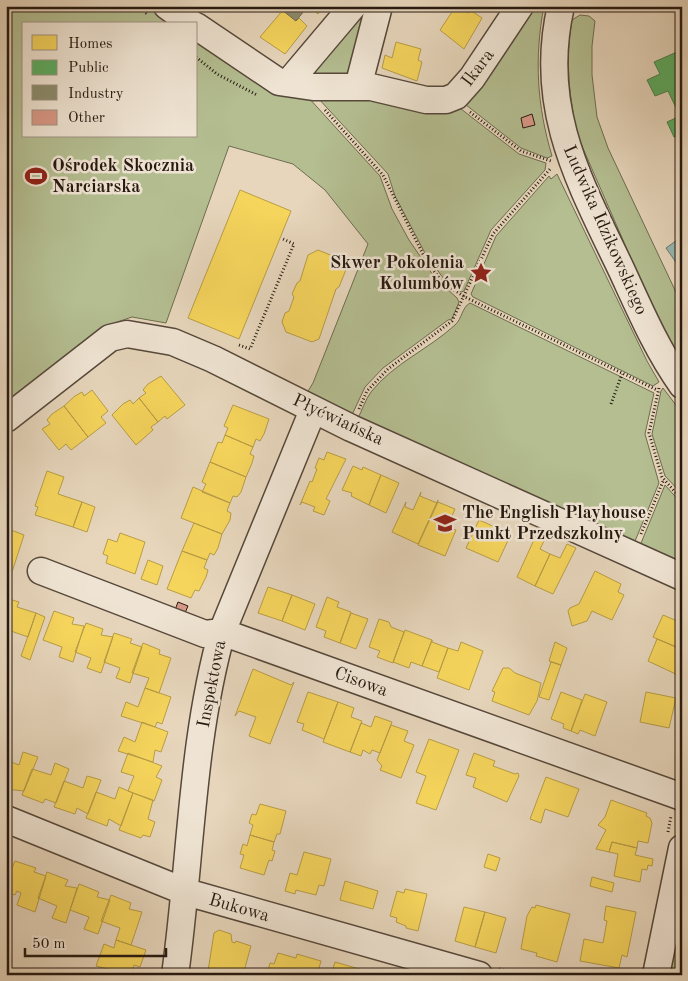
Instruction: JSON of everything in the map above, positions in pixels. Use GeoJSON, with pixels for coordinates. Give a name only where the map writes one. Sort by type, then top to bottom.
{"type":"FeatureCollection","features":[{"type":"Feature","properties":{"kind":"street"},"geometry":{"type":"LineString","coordinates":[[167,6],[189,22]]}},
{"type":"Feature","properties":{"kind":"street"},"geometry":{"type":"LineString","coordinates":[[288,83],[353,6]]}},
{"type":"Feature","properties":{"kind":"street"},"geometry":{"type":"LineString","coordinates":[[358,87],[379,6]]}},
{"type":"Feature","properties":{"kind":"street","name":"Ikara"},"geometry":{"type":"LineString","coordinates":[[198,27],[271,78],[313,87],[383,89],[436,101],[456,96],[482,65],[520,6]]}},
{"type":"Feature","properties":{"kind":"street","name":"Ludwika Idzikowskiego"},"geometry":{"type":"LineString","coordinates":[[561,6],[555,74],[560,120],[570,157],[659,348],[666,389]]}},
{"type":"Feature","properties":{"kind":"street","name":"Płyćwiańska"},"geometry":{"type":"LineString","coordinates":[[6,419],[110,338],[128,334],[173,342],[213,359],[350,428],[682,577]]}},
{"type":"Feature","properties":{"kind":"street","name":"Inspektowa"},"geometry":{"type":"LineString","coordinates":[[175,975],[186,892],[196,782],[206,703],[213,666],[222,632],[313,410]]}},
{"type":"Feature","properties":{"kind":"street","name":"Cisowa"},"geometry":{"type":"LineString","coordinates":[[41,571],[205,634],[222,632],[682,797]]}},
{"type":"Feature","properties":{"kind":"street","name":"Bukowa"},"geometry":{"type":"LineString","coordinates":[[6,819],[186,892],[486,971]]}},
{"type":"Feature","properties":{"kind":"street"},"geometry":{"type":"LineString","coordinates":[[656,975],[682,848]]}},
{"type":"Feature","properties":{"kind":"path"},"geometry":{"type":"LineString","coordinates":[[320,104],[383,174],[393,198],[426,260],[442,282],[465,298],[622,374],[666,389],[649,434],[664,480],[682,500]]}},
{"type":"Feature","properties":{"kind":"path"},"geometry":{"type":"LineString","coordinates":[[466,109],[521,152],[547,161]]}},
{"type":"Feature","properties":{"kind":"path"},"geometry":{"type":"LineString","coordinates":[[350,428],[367,391],[388,369],[452,321],[465,298],[494,234],[557,162]]}},
{"type":"Feature","properties":{"kind":"path"},"geometry":{"type":"LineString","coordinates":[[234,343],[250,349],[294,244],[283,239]]}},
{"type":"Feature","properties":{"kind":"path"},"geometry":{"type":"LineString","coordinates":[[611,404],[622,374]]}},
{"type":"Feature","properties":{"kind":"path"},"geometry":{"type":"LineString","coordinates":[[646,522],[664,480]]}},
{"type":"Feature","properties":{"kind":"path"},"geometry":{"type":"LineString","coordinates":[[486,971],[522,975]]}},
{"type":"Feature","properties":{"kind":"green space"},"geometry":{"type":"Polygon","coordinates":[[[6,6],[151,6],[174,22],[22,22],[22,138],[198,138],[198,38],[307,96],[380,176],[392,209],[409,240],[435,278],[459,302],[452,319],[448,320],[383,368],[365,387],[351,417],[305,396],[313,383],[368,244],[325,190],[293,164],[229,146],[166,323],[132,317],[108,325],[6,405],[6,6]]]}},
{"type":"Feature","properties":{"kind":"green space"},"geometry":{"type":"Polygon","coordinates":[[[530,6],[544,6],[538,63],[540,100],[552,156],[547,158],[521,148],[461,101],[530,6]]]}},
{"type":"Feature","properties":{"kind":"green space"},"geometry":{"type":"Polygon","coordinates":[[[364,12],[351,74],[317,78],[310,71],[364,12]]]}},
{"type":"Feature","properties":{"kind":"green space"},"geometry":{"type":"Polygon","coordinates":[[[580,15],[589,16],[595,21],[592,46],[592,75],[597,117],[608,148],[682,305],[682,362],[661,327],[578,137],[572,108],[568,64],[572,20],[580,15]]]}},
{"type":"Feature","properties":{"kind":"green space"},"geometry":{"type":"Polygon","coordinates":[[[317,97],[456,105],[519,154],[546,163],[545,170],[491,230],[464,291],[461,292],[444,279],[426,255],[395,196],[388,174],[317,97]]]}},
{"type":"Feature","properties":{"kind":"green space"},"geometry":{"type":"Polygon","coordinates":[[[557,174],[647,361],[659,382],[653,386],[473,297],[471,294],[496,236],[549,176],[551,179],[557,174]]]}},
{"type":"Feature","properties":{"kind":"green space"},"geometry":{"type":"Polygon","coordinates":[[[470,303],[654,393],[645,434],[659,483],[633,546],[357,420],[369,395],[380,382],[401,364],[445,334],[455,325],[465,307],[470,303]]]}},
{"type":"Feature","properties":{"kind":"green space"},"geometry":{"type":"Polygon","coordinates":[[[663,388],[682,413],[682,494],[665,476],[652,434],[663,388]]]}},
{"type":"Feature","properties":{"kind":"green space"},"geometry":{"type":"Polygon","coordinates":[[[665,485],[682,504],[682,568],[639,548],[665,485]]]}},
{"type":"Feature","properties":{"kind":"green space"},"geometry":{"type":"Polygon","coordinates":[[[682,896],[682,975],[666,975],[682,896]]]}},
{"type":"Feature","properties":{"kind":"water"},"geometry":{"type":"Polygon","coordinates":[[[680,238],[682,241],[682,271],[666,248],[680,238]]]}},
{"type":"Feature","properties":{"kind":"building: Homes"},"geometry":{"type":"Polygon","coordinates":[[[308,6],[324,6],[318,14],[308,6]]]}},
{"type":"Feature","properties":{"kind":"building: Homes"},"geometry":{"type":"Polygon","coordinates":[[[456,6],[468,13],[470,10],[482,18],[464,49],[440,30],[456,6]]]}},
{"type":"Feature","properties":{"kind":"building: Homes"},"geometry":{"type":"Polygon","coordinates":[[[283,10],[296,21],[299,18],[307,26],[285,54],[260,37],[283,10]]]}},
{"type":"Feature","properties":{"kind":"building: Homes"},"geometry":{"type":"Polygon","coordinates":[[[396,42],[421,49],[418,60],[422,62],[417,81],[382,68],[385,55],[392,58],[396,42]]]}},
{"type":"Feature","properties":{"kind":"building: Homes"},"geometry":{"type":"Polygon","coordinates":[[[240,190],[291,211],[239,339],[188,318],[240,190]]]}},
{"type":"Feature","properties":{"kind":"building: Homes"},"geometry":{"type":"Polygon","coordinates":[[[318,250],[343,260],[347,267],[339,287],[336,289],[319,339],[312,342],[286,332],[282,322],[285,313],[289,311],[294,297],[292,294],[297,283],[300,281],[308,255],[318,250]]]}},
{"type":"Feature","properties":{"kind":"building: Homes"},"geometry":{"type":"Polygon","coordinates":[[[161,376],[185,405],[167,419],[165,416],[158,422],[139,398],[146,393],[143,390],[148,384],[161,376]]]}},
{"type":"Feature","properties":{"kind":"building: Homes"},"geometry":{"type":"Polygon","coordinates":[[[92,390],[108,411],[101,417],[106,423],[88,437],[64,406],[82,392],[84,396],[92,390]]]}},
{"type":"Feature","properties":{"kind":"building: Homes"},"geometry":{"type":"Polygon","coordinates":[[[139,398],[158,422],[151,427],[153,430],[136,445],[112,415],[123,404],[130,400],[133,404],[139,398]]]}},
{"type":"Feature","properties":{"kind":"building: Homes"},"geometry":{"type":"Polygon","coordinates":[[[233,405],[269,419],[260,441],[256,439],[253,447],[225,435],[228,428],[224,426],[233,405]]]}},
{"type":"Feature","properties":{"kind":"building: Homes"},"geometry":{"type":"Polygon","coordinates":[[[64,406],[88,437],[71,450],[66,444],[59,450],[42,429],[50,424],[47,420],[52,414],[64,406]]]}},
{"type":"Feature","properties":{"kind":"building: Homes"},"geometry":{"type":"Polygon","coordinates":[[[225,435],[253,447],[250,454],[254,456],[246,477],[210,462],[218,442],[222,443],[225,435]]]}},
{"type":"Feature","properties":{"kind":"building: Homes"},"geometry":{"type":"Polygon","coordinates":[[[327,452],[346,459],[326,499],[330,501],[324,515],[313,511],[315,507],[302,502],[300,505],[310,481],[312,482],[319,458],[324,460],[327,452]]]}},
{"type":"Feature","properties":{"kind":"building: Homes"},"geometry":{"type":"Polygon","coordinates":[[[210,462],[246,477],[241,492],[237,497],[233,496],[230,503],[202,492],[206,484],[202,482],[210,462]]]}},
{"type":"Feature","properties":{"kind":"building: Homes"},"geometry":{"type":"Polygon","coordinates":[[[353,466],[362,470],[363,467],[381,475],[369,505],[351,496],[352,493],[342,490],[353,466]]]}},
{"type":"Feature","properties":{"kind":"building: Homes"},"geometry":{"type":"Polygon","coordinates":[[[47,471],[64,477],[58,494],[82,502],[73,527],[35,515],[38,507],[35,506],[47,471]]]}},
{"type":"Feature","properties":{"kind":"building: Homes"},"geometry":{"type":"Polygon","coordinates":[[[381,475],[399,483],[386,513],[369,505],[381,475]]]}},
{"type":"Feature","properties":{"kind":"building: Homes"},"geometry":{"type":"Polygon","coordinates":[[[193,487],[230,503],[227,511],[231,513],[230,520],[222,534],[181,518],[193,487]]]}},
{"type":"Feature","properties":{"kind":"building: Homes"},"geometry":{"type":"Polygon","coordinates":[[[421,492],[420,496],[437,503],[418,544],[392,532],[406,502],[405,507],[413,510],[421,492]]]}},
{"type":"Feature","properties":{"kind":"building: Homes"},"geometry":{"type":"Polygon","coordinates":[[[82,502],[95,507],[87,532],[73,527],[82,502]]]}},
{"type":"Feature","properties":{"kind":"building: Homes"},"geometry":{"type":"Polygon","coordinates":[[[438,502],[455,509],[447,527],[456,530],[445,556],[418,545],[438,502]]]}},
{"type":"Feature","properties":{"kind":"building: Homes"},"geometry":{"type":"Polygon","coordinates":[[[479,520],[511,534],[498,562],[466,548],[479,520]]]}},
{"type":"Feature","properties":{"kind":"building: Homes"},"geometry":{"type":"Polygon","coordinates":[[[194,523],[222,534],[214,555],[210,553],[207,560],[182,551],[194,523]]]}},
{"type":"Feature","properties":{"kind":"building: Homes"},"geometry":{"type":"Polygon","coordinates":[[[6,528],[24,535],[12,572],[6,570],[6,528]]]}},
{"type":"Feature","properties":{"kind":"building: Homes"},"geometry":{"type":"Polygon","coordinates":[[[538,531],[547,535],[540,549],[550,554],[535,586],[517,577],[538,531]]]}},
{"type":"Feature","properties":{"kind":"building: Homes"},"geometry":{"type":"Polygon","coordinates":[[[120,533],[145,542],[135,574],[106,563],[108,556],[103,554],[108,539],[117,542],[120,533]]]}},
{"type":"Feature","properties":{"kind":"building: Homes"},"geometry":{"type":"Polygon","coordinates":[[[567,544],[576,548],[553,594],[535,586],[550,554],[560,558],[567,544]]]}},
{"type":"Feature","properties":{"kind":"building: Homes"},"geometry":{"type":"Polygon","coordinates":[[[182,551],[207,560],[204,568],[208,570],[206,577],[199,591],[195,590],[191,598],[167,589],[182,551]]]}},
{"type":"Feature","properties":{"kind":"building: Homes"},"geometry":{"type":"Polygon","coordinates":[[[148,560],[163,566],[157,585],[141,579],[148,560]]]}},
{"type":"Feature","properties":{"kind":"building: Homes"},"geometry":{"type":"Polygon","coordinates":[[[595,571],[621,584],[618,592],[624,595],[612,620],[592,611],[587,621],[572,626],[568,611],[579,604],[595,571]]]}},
{"type":"Feature","properties":{"kind":"building: Homes"},"geometry":{"type":"Polygon","coordinates":[[[268,587],[292,595],[282,621],[258,613],[268,587]]]}},
{"type":"Feature","properties":{"kind":"building: Homes"},"geometry":{"type":"Polygon","coordinates":[[[292,595],[315,604],[305,630],[282,621],[292,595]]]}},
{"type":"Feature","properties":{"kind":"building: Homes"},"geometry":{"type":"Polygon","coordinates":[[[327,597],[339,602],[337,607],[351,612],[340,643],[324,637],[326,631],[316,627],[327,597]]]}},
{"type":"Feature","properties":{"kind":"building: Homes"},"geometry":{"type":"Polygon","coordinates":[[[6,598],[19,602],[17,607],[36,613],[28,637],[8,630],[6,598]]]}},
{"type":"Feature","properties":{"kind":"building: Homes"},"geometry":{"type":"Polygon","coordinates":[[[54,611],[74,618],[72,624],[84,626],[73,662],[59,657],[62,647],[43,640],[54,611]]]}},
{"type":"Feature","properties":{"kind":"building: Homes"},"geometry":{"type":"Polygon","coordinates":[[[36,613],[45,617],[30,660],[21,656],[36,613]]]}},
{"type":"Feature","properties":{"kind":"building: Homes"},"geometry":{"type":"Polygon","coordinates":[[[351,613],[368,619],[356,649],[340,643],[351,613]]]}},
{"type":"Feature","properties":{"kind":"building: Homes"},"geometry":{"type":"Polygon","coordinates":[[[663,615],[682,623],[680,649],[653,637],[663,615]]]}},
{"type":"Feature","properties":{"kind":"building: Homes"},"geometry":{"type":"Polygon","coordinates":[[[379,619],[389,622],[391,627],[404,632],[393,663],[377,657],[380,651],[369,647],[379,619]]]}},
{"type":"Feature","properties":{"kind":"building: Homes"},"geometry":{"type":"Polygon","coordinates":[[[86,623],[103,629],[101,635],[113,637],[101,673],[87,668],[91,658],[75,652],[86,623]]]}},
{"type":"Feature","properties":{"kind":"building: Homes"},"geometry":{"type":"Polygon","coordinates":[[[405,630],[432,640],[422,666],[411,662],[409,668],[393,662],[405,630]]]}},
{"type":"Feature","properties":{"kind":"building: Homes"},"geometry":{"type":"Polygon","coordinates":[[[114,633],[132,639],[130,643],[142,647],[130,683],[116,678],[120,668],[104,662],[114,633]]]}},
{"type":"Feature","properties":{"kind":"building: Homes"},"geometry":{"type":"Polygon","coordinates":[[[657,639],[682,649],[680,663],[682,677],[648,661],[657,639]]]}},
{"type":"Feature","properties":{"kind":"building: Homes"},"geometry":{"type":"Polygon","coordinates":[[[432,640],[432,642],[448,648],[439,672],[422,666],[432,640]]]}},
{"type":"Feature","properties":{"kind":"building: Homes"},"geometry":{"type":"Polygon","coordinates":[[[461,642],[483,651],[469,690],[437,678],[448,648],[458,651],[461,642]]]}},
{"type":"Feature","properties":{"kind":"building: Homes"},"geometry":{"type":"Polygon","coordinates":[[[555,642],[567,648],[561,665],[549,661],[555,642]]]}},
{"type":"Feature","properties":{"kind":"building: Homes"},"geometry":{"type":"Polygon","coordinates":[[[143,643],[160,650],[159,654],[171,658],[159,693],[145,688],[149,678],[132,673],[143,643]]]}},
{"type":"Feature","properties":{"kind":"building: Homes"},"geometry":{"type":"Polygon","coordinates":[[[551,662],[561,665],[549,700],[539,697],[551,662]]]}},
{"type":"Feature","properties":{"kind":"building: Homes"},"geometry":{"type":"Polygon","coordinates":[[[503,668],[509,668],[515,673],[541,683],[537,701],[529,715],[492,701],[495,692],[492,691],[503,668]]]}},
{"type":"Feature","properties":{"kind":"building: Homes"},"geometry":{"type":"Polygon","coordinates":[[[253,669],[291,685],[294,682],[270,744],[249,736],[256,717],[239,711],[235,716],[253,669]]]}},
{"type":"Feature","properties":{"kind":"building: Homes"},"geometry":{"type":"Polygon","coordinates":[[[145,688],[171,697],[162,724],[157,722],[155,727],[121,716],[126,702],[138,707],[145,688]]]}},
{"type":"Feature","properties":{"kind":"building: Homes"},"geometry":{"type":"Polygon","coordinates":[[[308,692],[338,702],[324,739],[302,730],[304,724],[297,722],[308,692]]]}},
{"type":"Feature","properties":{"kind":"building: Homes"},"geometry":{"type":"Polygon","coordinates":[[[561,692],[582,700],[571,731],[563,728],[564,724],[551,719],[561,692]]]}},
{"type":"Feature","properties":{"kind":"building: Homes"},"geometry":{"type":"Polygon","coordinates":[[[646,692],[676,698],[669,728],[640,722],[646,692]]]}},
{"type":"Feature","properties":{"kind":"building: Homes"},"geometry":{"type":"Polygon","coordinates":[[[585,694],[607,702],[595,736],[580,730],[578,734],[571,731],[585,694]]]}},
{"type":"Feature","properties":{"kind":"building: Homes"},"geometry":{"type":"Polygon","coordinates":[[[338,702],[354,708],[351,717],[362,721],[350,752],[323,742],[338,702]]]}},
{"type":"Feature","properties":{"kind":"building: Homes"},"geometry":{"type":"Polygon","coordinates":[[[375,716],[392,722],[380,753],[372,750],[370,754],[363,750],[361,756],[350,752],[361,723],[371,727],[375,716]]]}},
{"type":"Feature","properties":{"kind":"building: Homes"},"geometry":{"type":"Polygon","coordinates":[[[142,722],[168,732],[161,752],[155,750],[153,762],[118,751],[124,737],[135,742],[142,722]]]}},
{"type":"Feature","properties":{"kind":"building: Homes"},"geometry":{"type":"Polygon","coordinates":[[[391,725],[408,731],[404,741],[414,745],[401,778],[380,770],[382,766],[377,760],[391,725]]]}},
{"type":"Feature","properties":{"kind":"building: Homes"},"geometry":{"type":"Polygon","coordinates":[[[429,739],[459,750],[436,810],[416,803],[426,776],[416,772],[429,739]]]}},
{"type":"Feature","properties":{"kind":"building: Homes"},"geometry":{"type":"Polygon","coordinates":[[[23,752],[38,757],[24,791],[6,789],[6,760],[19,765],[23,752]]]}},
{"type":"Feature","properties":{"kind":"building: Homes"},"geometry":{"type":"Polygon","coordinates":[[[128,753],[162,766],[156,777],[162,780],[154,801],[128,791],[134,776],[121,772],[128,753]]]}},
{"type":"Feature","properties":{"kind":"building: Homes"},"geometry":{"type":"Polygon","coordinates":[[[474,753],[495,761],[493,766],[515,774],[518,773],[519,776],[507,802],[473,787],[476,778],[466,775],[474,753]]]}},
{"type":"Feature","properties":{"kind":"building: Homes"},"geometry":{"type":"Polygon","coordinates":[[[55,763],[69,769],[56,803],[45,799],[43,803],[22,795],[32,769],[51,775],[55,763]]]}},
{"type":"Feature","properties":{"kind":"building: Homes"},"geometry":{"type":"Polygon","coordinates":[[[87,776],[101,780],[88,814],[77,808],[75,814],[54,807],[64,781],[83,788],[87,776]]]}},
{"type":"Feature","properties":{"kind":"building: Homes"},"geometry":{"type":"Polygon","coordinates":[[[546,777],[579,789],[568,817],[545,809],[541,823],[530,819],[546,777]]]}},
{"type":"Feature","properties":{"kind":"building: Homes"},"geometry":{"type":"Polygon","coordinates":[[[119,787],[133,793],[121,826],[109,819],[107,826],[86,818],[96,792],[115,799],[119,787]]]}},
{"type":"Feature","properties":{"kind":"building: Homes"},"geometry":{"type":"Polygon","coordinates":[[[133,793],[153,800],[148,819],[155,822],[150,837],[143,835],[141,838],[119,830],[133,793]]]}},
{"type":"Feature","properties":{"kind":"building: Homes"},"geometry":{"type":"Polygon","coordinates":[[[611,800],[647,813],[646,816],[650,818],[652,823],[648,843],[638,841],[637,848],[612,842],[609,852],[596,849],[606,830],[598,825],[605,817],[611,800]]]}},
{"type":"Feature","properties":{"kind":"building: Homes"},"geometry":{"type":"Polygon","coordinates":[[[260,804],[286,811],[280,834],[277,834],[274,842],[250,835],[253,825],[249,823],[252,814],[256,815],[260,804]]]}},
{"type":"Feature","properties":{"kind":"building: Homes"},"geometry":{"type":"Polygon","coordinates":[[[250,835],[274,842],[272,850],[275,851],[272,861],[269,860],[264,875],[240,868],[244,855],[240,854],[243,844],[247,846],[250,835]]]}},
{"type":"Feature","properties":{"kind":"building: Homes"},"geometry":{"type":"Polygon","coordinates":[[[612,842],[637,848],[635,855],[653,859],[652,866],[648,865],[647,870],[642,869],[640,882],[614,876],[618,854],[609,852],[612,842]]]}},
{"type":"Feature","properties":{"kind":"building: Homes"},"geometry":{"type":"Polygon","coordinates":[[[304,852],[331,859],[324,886],[319,885],[316,895],[296,890],[295,894],[285,891],[290,873],[297,875],[304,852]]]}},
{"type":"Feature","properties":{"kind":"building: Homes"},"geometry":{"type":"Polygon","coordinates":[[[488,854],[500,858],[496,871],[484,867],[488,854]]]}},
{"type":"Feature","properties":{"kind":"building: Homes"},"geometry":{"type":"Polygon","coordinates":[[[15,861],[36,868],[34,872],[46,876],[35,912],[17,905],[21,893],[17,891],[15,895],[6,892],[6,882],[15,861]]]}},
{"type":"Feature","properties":{"kind":"building: Homes"},"geometry":{"type":"Polygon","coordinates":[[[47,872],[68,880],[65,886],[77,888],[66,923],[52,918],[57,906],[38,898],[47,872]]]}},
{"type":"Feature","properties":{"kind":"building: Homes"},"geometry":{"type":"Polygon","coordinates":[[[592,877],[614,883],[612,892],[590,886],[592,877]]]}},
{"type":"Feature","properties":{"kind":"building: Homes"},"geometry":{"type":"Polygon","coordinates":[[[345,881],[378,891],[373,909],[340,900],[345,881]]]}},
{"type":"Feature","properties":{"kind":"building: Homes"},"geometry":{"type":"Polygon","coordinates":[[[79,884],[99,892],[97,897],[110,900],[98,934],[84,929],[89,917],[70,910],[79,884]]]}},
{"type":"Feature","properties":{"kind":"building: Homes"},"geometry":{"type":"Polygon","coordinates":[[[405,889],[427,894],[418,931],[406,928],[406,926],[396,922],[397,918],[390,916],[397,891],[404,893],[405,889]]]}},
{"type":"Feature","properties":{"kind":"building: Homes"},"geometry":{"type":"Polygon","coordinates":[[[111,895],[131,903],[129,909],[142,912],[131,945],[116,940],[120,928],[101,921],[111,895]]]}},
{"type":"Feature","properties":{"kind":"building: Homes"},"geometry":{"type":"Polygon","coordinates":[[[536,905],[570,914],[557,962],[536,956],[537,953],[521,949],[527,916],[532,907],[535,908],[536,905]]]}},
{"type":"Feature","properties":{"kind":"building: Homes"},"geometry":{"type":"Polygon","coordinates":[[[606,906],[636,912],[627,957],[622,955],[619,968],[580,961],[584,939],[603,943],[607,921],[604,920],[606,906]]]}},
{"type":"Feature","properties":{"kind":"building: Homes"},"geometry":{"type":"Polygon","coordinates":[[[464,907],[485,912],[475,947],[455,941],[464,907]]]}},
{"type":"Feature","properties":{"kind":"building: Homes"},"geometry":{"type":"Polygon","coordinates":[[[485,912],[506,918],[496,953],[475,947],[485,912]]]}},
{"type":"Feature","properties":{"kind":"building: Homes"},"geometry":{"type":"Polygon","coordinates":[[[219,930],[231,934],[232,942],[235,943],[236,941],[251,946],[243,975],[221,975],[208,971],[214,933],[219,930]]]}},
{"type":"Feature","properties":{"kind":"building: Homes"},"geometry":{"type":"Polygon","coordinates":[[[116,940],[146,950],[140,967],[134,965],[132,975],[96,966],[104,944],[114,948],[116,940]]]}},
{"type":"Feature","properties":{"kind":"building: Homes"},"geometry":{"type":"Polygon","coordinates":[[[278,953],[296,958],[297,954],[321,961],[317,975],[267,975],[270,963],[274,964],[278,953]]]}},
{"type":"Feature","properties":{"kind":"building: Homes"},"geometry":{"type":"Polygon","coordinates":[[[335,962],[363,970],[362,975],[331,975],[335,962]]]}},
{"type":"Feature","properties":{"kind":"building: Homes"},"geometry":{"type":"Polygon","coordinates":[[[110,970],[125,975],[108,975],[110,970]]]}},
{"type":"Feature","properties":{"kind":"building: Public"},"geometry":{"type":"Polygon","coordinates":[[[677,52],[682,62],[682,134],[674,137],[667,122],[680,116],[668,91],[655,96],[647,80],[660,74],[654,62],[677,52]]]}},
{"type":"Feature","properties":{"kind":"building: Industry"},"geometry":{"type":"Polygon","coordinates":[[[285,6],[308,6],[296,21],[282,10],[285,6]]]}},
{"type":"Feature","properties":{"kind":"building: Other"},"geometry":{"type":"Polygon","coordinates":[[[532,114],[535,125],[523,128],[521,118],[532,114]]]}},
{"type":"Feature","properties":{"kind":"building: Other"},"geometry":{"type":"Polygon","coordinates":[[[178,602],[188,606],[185,613],[175,610],[178,602]]]}},
{"type":"Feature","properties":{"kind":"place","name":"Ośrodek Skocznia Narciarska"},"geometry":{"type":"Point","coordinates":[36,176]}},
{"type":"Feature","properties":{"kind":"place","name":"Skwer Pokolenia Kolumbów"},"geometry":{"type":"Point","coordinates":[481,273]}},
{"type":"Feature","properties":{"kind":"place","name":"The English Playhouse Punkt Przedszkolny"},"geometry":{"type":"Point","coordinates":[445,523]}}]}
